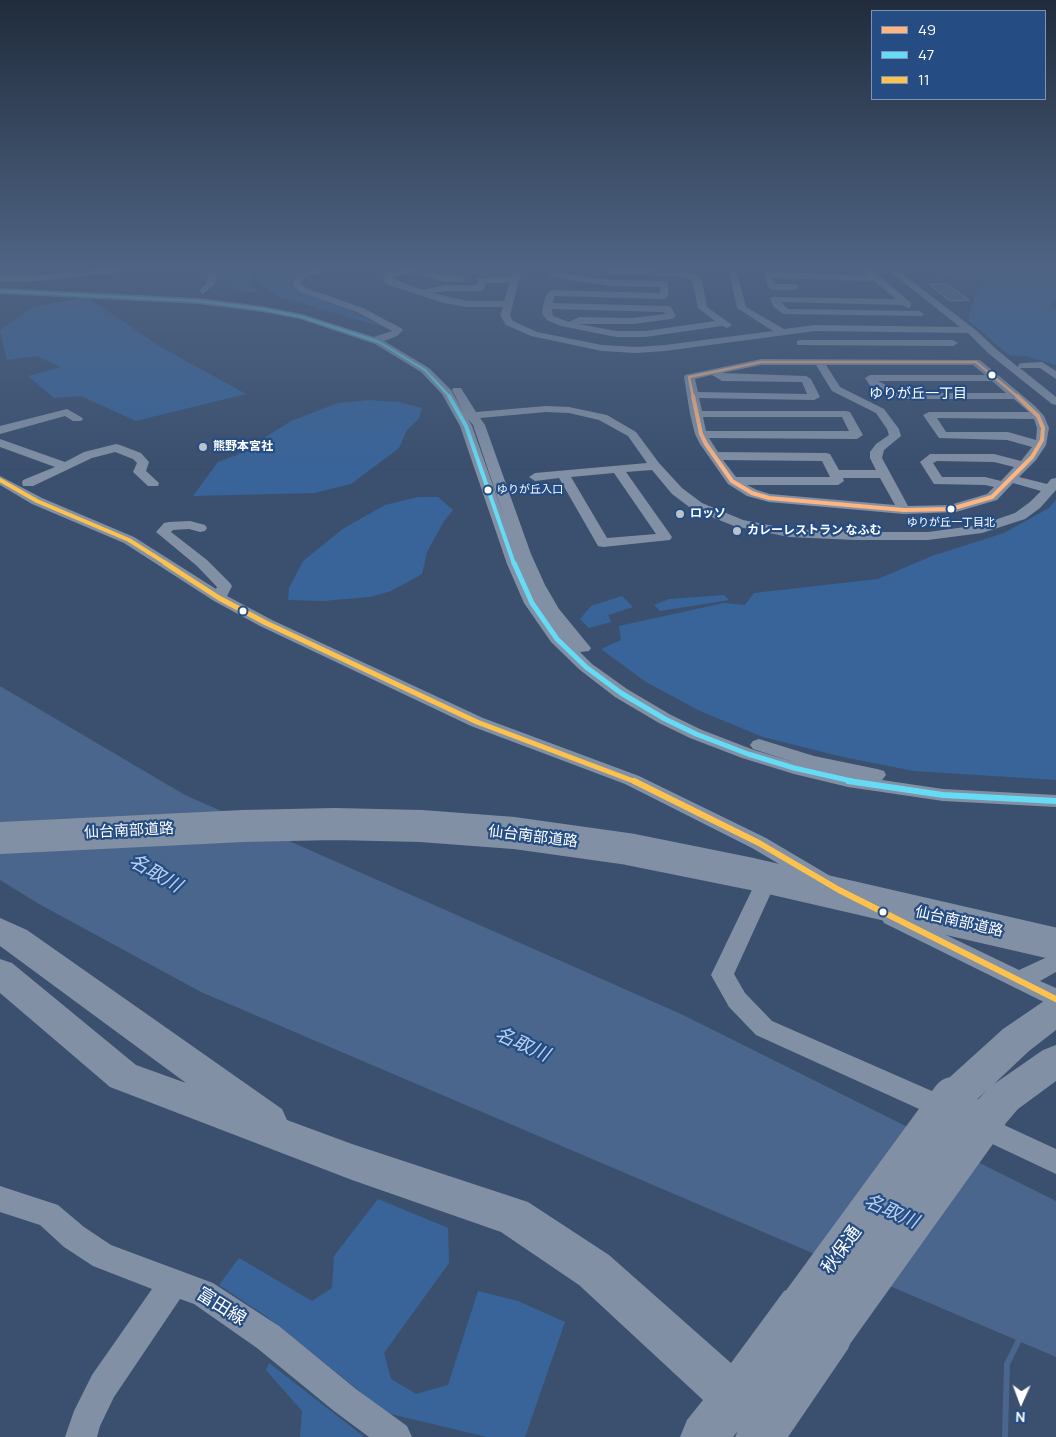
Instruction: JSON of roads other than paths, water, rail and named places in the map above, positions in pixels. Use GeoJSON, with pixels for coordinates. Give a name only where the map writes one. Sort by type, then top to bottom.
{"type":"FeatureCollection","features":[{"type":"Feature","properties":{"kind":"highway","name":"仙台南部道路"},"geometry":{"type":"LineString","coordinates":[[0,838],[244,826],[334,824],[421,826],[514,833],[628,849],[752,874],[1056,944]]}},
{"type":"Feature","properties":{"kind":"highway"},"geometry":{"type":"LineString","coordinates":[[0,931],[15,939],[174,1052],[292,1140]]}},
{"type":"Feature","properties":{"kind":"highway"},"geometry":{"type":"LineString","coordinates":[[0,973],[123,1076],[352,1162],[513,1216],[594,1270],[733,1396],[763,1431],[816,1320],[1016,1040],[1052,1010]]}},
{"type":"Feature","properties":{"kind":"highway"},"geometry":{"type":"LineString","coordinates":[[969,1108],[1005,1097],[1056,1061]]}},
{"type":"Feature","properties":{"kind":"highway"},"geometry":{"type":"LineString","coordinates":[[704,1437],[733,1396],[816,1320]]}},
{"type":"Feature","properties":{"kind":"street"},"geometry":{"type":"LineString","coordinates":[[370,336],[380,339],[412,361],[441,385],[469,418],[489,450],[524,554],[552,610],[578,643],[599,663],[631,686],[671,709],[706,725],[744,740],[812,761],[877,775],[953,784],[1056,790]]}},
{"type":"Feature","properties":{"kind":"street"},"geometry":{"type":"LineString","coordinates":[[380,339],[387,336]]}},
{"type":"Feature","properties":{"kind":"street"},"geometry":{"type":"LineString","coordinates":[[547,336],[602,348],[636,350],[665,348],[745,336]]}},
{"type":"Feature","properties":{"kind":"street"},"geometry":{"type":"LineString","coordinates":[[789,336],[802,344],[952,342],[945,336]]}},
{"type":"Feature","properties":{"kind":"street"},"geometry":{"type":"LineString","coordinates":[[973,336],[1056,402]]}},
{"type":"Feature","properties":{"kind":"street"},"geometry":{"type":"LineString","coordinates":[[761,362],[976,362],[1013,392],[1038,416],[1043,428],[1040,445],[1023,466],[992,497],[974,504],[951,509],[904,510],[769,498],[752,493],[732,481],[701,434],[689,377],[712,372],[761,362]]}},
{"type":"Feature","properties":{"kind":"street"},"geometry":{"type":"LineString","coordinates":[[819,362],[836,389],[880,411],[893,429],[895,436],[876,452],[876,458],[904,510]]}},
{"type":"Feature","properties":{"kind":"street"},"geometry":{"type":"LineString","coordinates":[[1024,366],[1042,365],[1056,376]]}},
{"type":"Feature","properties":{"kind":"street"},"geometry":{"type":"LineString","coordinates":[[692,395],[814,397],[806,380],[722,378],[712,372]]}},
{"type":"Feature","properties":{"kind":"street"},"geometry":{"type":"LineString","coordinates":[[996,378],[870,378],[875,385],[900,396],[1013,392],[1037,387],[1056,386]]}},
{"type":"Feature","properties":{"kind":"street"},"geometry":{"type":"LineString","coordinates":[[0,430],[67,412],[77,419]]}},
{"type":"Feature","properties":{"kind":"street"},"geometry":{"type":"LineString","coordinates":[[469,418],[558,414],[611,422],[632,434],[676,491],[697,506],[709,512],[757,527],[816,535],[928,536],[982,529],[1020,516],[1035,506],[1053,486]]}},
{"type":"Feature","properties":{"kind":"street"},"geometry":{"type":"LineString","coordinates":[[696,414],[846,414],[857,435],[701,434]]}},
{"type":"Feature","properties":{"kind":"street"},"geometry":{"type":"LineString","coordinates":[[1038,416],[929,415],[943,435],[1008,436],[1040,445]]}},
{"type":"Feature","properties":{"kind":"street"},"geometry":{"type":"LineString","coordinates":[[469,418],[514,564],[532,603],[557,638],[580,662],[621,694],[696,734],[748,754],[794,768],[848,781],[943,795],[1056,801]]}},
{"type":"Feature","properties":{"kind":"street"},"geometry":{"type":"LineString","coordinates":[[1043,428],[1056,430]]}},
{"type":"Feature","properties":{"kind":"street"},"geometry":{"type":"LineString","coordinates":[[0,443],[65,467]]}},
{"type":"Feature","properties":{"kind":"street"},"geometry":{"type":"LineString","coordinates":[[10,486],[65,467],[88,456],[116,448],[138,456],[143,462],[139,472],[153,483]]}},
{"type":"Feature","properties":{"kind":"street"},"geometry":{"type":"LineString","coordinates":[[714,456],[826,457],[838,481],[732,481]]}},
{"type":"Feature","properties":{"kind":"street"},"geometry":{"type":"LineString","coordinates":[[1023,466],[994,458],[934,457],[926,462],[938,481],[985,481],[1053,486]]}},
{"type":"Feature","properties":{"kind":"street"},"geometry":{"type":"LineString","coordinates":[[536,477],[655,466]]}},
{"type":"Feature","properties":{"kind":"street"},"geometry":{"type":"LineString","coordinates":[[563,474],[603,543],[664,537],[618,470]]}},
{"type":"Feature","properties":{"kind":"street"},"geometry":{"type":"LineString","coordinates":[[835,474],[884,474]]}},
{"type":"Feature","properties":{"kind":"street"},"geometry":{"type":"LineString","coordinates":[[10,486],[37,501],[129,540],[218,598],[360,669],[477,722],[632,780],[779,855],[839,890],[1021,980],[1052,1010]]}},
{"type":"Feature","properties":{"kind":"street"},"geometry":{"type":"LineString","coordinates":[[200,528],[177,524],[168,526],[163,532],[225,586],[218,598]]}},
{"type":"Feature","properties":{"kind":"street"},"geometry":{"type":"LineString","coordinates":[[779,855],[722,975],[737,1000],[764,1028],[918,1096],[1056,1162]]}},
{"type":"Feature","properties":{"kind":"street"},"geometry":{"type":"LineString","coordinates":[[1021,980],[1056,962]]}},
{"type":"Feature","properties":{"kind":"street","name":"富田線"},"geometry":{"type":"LineString","coordinates":[[0,1199],[48,1214],[74,1237],[104,1256],[204,1293],[260,1331],[345,1400],[396,1437]]}},
{"type":"Feature","properties":{"kind":"street"},"geometry":{"type":"LineString","coordinates":[[82,1437],[85,1422],[103,1386],[174,1282]]}},
{"type":"Feature","properties":{"kind":"water","name":"名取川"},"geometry":{"type":"Polygon","coordinates":[[[0,686],[185,795],[681,1014],[1056,1201],[1056,1357],[201,992],[39,904],[0,880],[0,686]]]}},
{"type":"Feature","properties":{"kind":"waterway"},"geometry":{"type":"LineString","coordinates":[[1005,1437],[1007,1364],[1020,1338]]}},
{"type":"Feature","properties":{"kind":"place","name":"熊野本宮社"},"geometry":{"type":"Point","coordinates":[203,447]}},
{"type":"Feature","properties":{"kind":"place","name":"ゆりが丘入口"},"geometry":{"type":"Point","coordinates":[488,490]}},
{"type":"Feature","properties":{"kind":"place","name":"ゆりが丘一丁目北"},"geometry":{"type":"Point","coordinates":[951,509]}},
{"type":"Feature","properties":{"kind":"place","name":"ロッソ"},"geometry":{"type":"Point","coordinates":[680,514]}},
{"type":"Feature","properties":{"kind":"place","name":"カレーレストラン なふむ"},"geometry":{"type":"Point","coordinates":[737,531]}},
{"type":"Feature","properties":{"kind":"district","name":"ゆりが丘一丁目"},"geometry":{"type":"Point","coordinates":[918,394]}}]}
